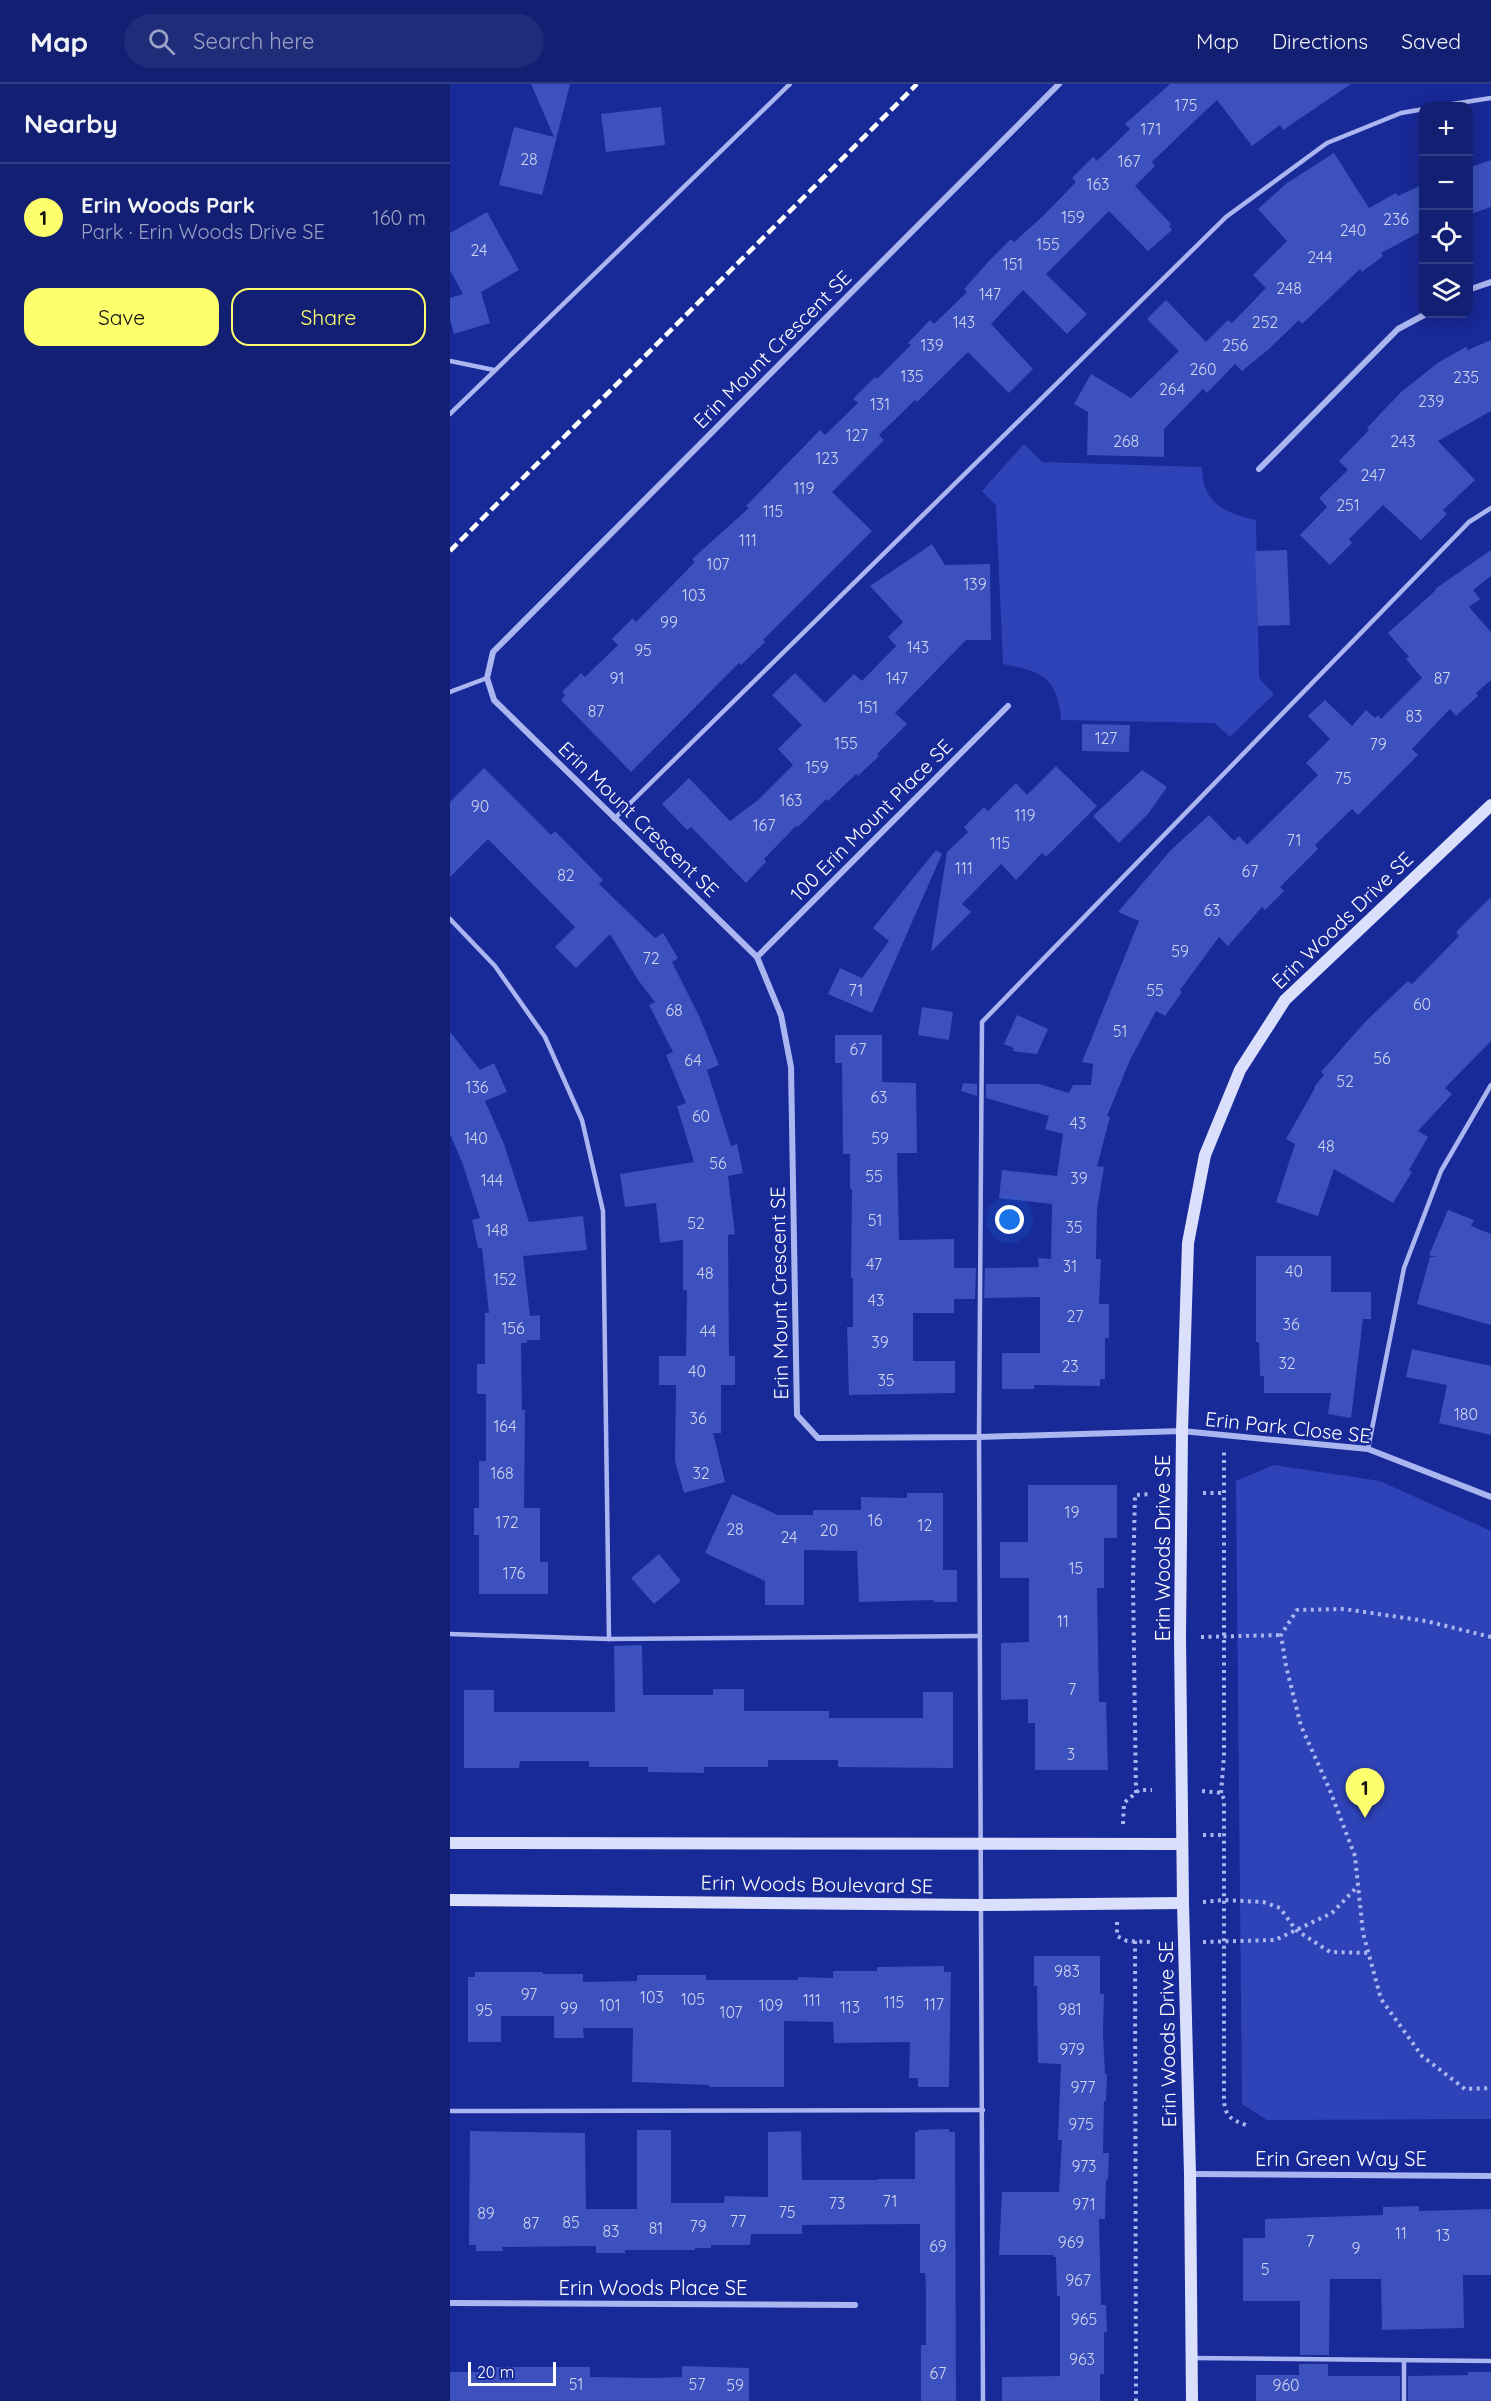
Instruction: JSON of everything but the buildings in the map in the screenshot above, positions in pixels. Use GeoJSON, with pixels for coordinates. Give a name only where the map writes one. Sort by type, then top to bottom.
{"type":"FeatureCollection","features":[{"type":"Feature","properties":{"kind":"street","name":"Erin Mount Crescent SE"},"geometry":{"type":"LineString","coordinates":[[1059,84],[494,652],[487,678],[494,700],[757,957],[781,1015],[791,1067],[797,1415],[818,1438],[979,1437],[1182,1431]]}},
{"type":"Feature","properties":{"kind":"street"},"geometry":{"type":"LineString","coordinates":[[1473,288],[1491,282]]}},
{"type":"Feature","properties":{"kind":"street"},"geometry":{"type":"LineString","coordinates":[[1259,469],[1398,329],[1419,318]]}},
{"type":"Feature","properties":{"kind":"street","name":"100 Erin Mount Place SE"},"geometry":{"type":"LineString","coordinates":[[757,957],[1008,705]]}},
{"type":"Feature","properties":{"kind":"street","name":"Erin Woods Drive SE"},"geometry":{"type":"LineString","coordinates":[[1192,2401],[1180,1637],[1182,1431],[1188,1243],[1205,1155],[1240,1070],[1285,1000],[1491,805]]}},
{"type":"Feature","properties":{"kind":"street","name":"Erin Park Close SE"},"geometry":{"type":"LineString","coordinates":[[1182,1431],[1368,1449],[1491,1497]]}},
{"type":"Feature","properties":{"kind":"street","name":"Erin Woods Boulevard SE"},"geometry":{"type":"LineString","coordinates":[[450,1843],[1182,1844]]}},
{"type":"Feature","properties":{"kind":"street","name":"Erin Woods Boulevard SE"},"geometry":{"type":"LineString","coordinates":[[450,1900],[982,1905],[1183,1903]]}},
{"type":"Feature","properties":{"kind":"street","name":"Erin Green Way SE"},"geometry":{"type":"LineString","coordinates":[[1190,2174],[1491,2176]]}},
{"type":"Feature","properties":{"kind":"street","name":"Erin Woods Place SE"},"geometry":{"type":"LineString","coordinates":[[450,2303],[855,2305]]}},
{"type":"Feature","properties":{"kind":"lane"},"geometry":{"type":"LineString","coordinates":[[450,414],[790,84]]}},
{"type":"Feature","properties":{"kind":"lane"},"geometry":{"type":"LineString","coordinates":[[1466,102],[1491,98]]}},
{"type":"Feature","properties":{"kind":"lane"},"geometry":{"type":"LineString","coordinates":[[614,819],[1226,217],[1327,143],[1401,113],[1419,110]]}},
{"type":"Feature","properties":{"kind":"lane"},"geometry":{"type":"LineString","coordinates":[[450,361],[494,370]]}},
{"type":"Feature","properties":{"kind":"lane"},"geometry":{"type":"LineString","coordinates":[[983,2401],[979,1437],[982,1022],[1469,522],[1491,508]]}},
{"type":"Feature","properties":{"kind":"lane"},"geometry":{"type":"LineString","coordinates":[[450,692],[487,678]]}},
{"type":"Feature","properties":{"kind":"lane"},"geometry":{"type":"LineString","coordinates":[[450,919],[495,966],[545,1037],[582,1120],[603,1211],[609,1639]]}},
{"type":"Feature","properties":{"kind":"lane"},"geometry":{"type":"LineString","coordinates":[[1368,1449],[1404,1268],[1441,1171],[1491,1085]]}},
{"type":"Feature","properties":{"kind":"lane"},"geometry":{"type":"LineString","coordinates":[[450,1634],[609,1639],[980,1636]]}},
{"type":"Feature","properties":{"kind":"lane"},"geometry":{"type":"LineString","coordinates":[[450,2110],[983,2110]]}},
{"type":"Feature","properties":{"kind":"lane"},"geometry":{"type":"LineString","coordinates":[[1192,2358],[1491,2361]]}},
{"type":"Feature","properties":{"kind":"lane"},"geometry":{"type":"LineString","coordinates":[[1404,2360],[1404,2401]]}},
{"type":"Feature","properties":{"kind":"path"},"geometry":{"type":"LineString","coordinates":[[1225,1435],[1221,1793],[1224,1799],[1225,2112],[1230,2119],[1246,2126]]}},
{"type":"Feature","properties":{"kind":"path"},"geometry":{"type":"LineString","coordinates":[[1196,1493],[1223,1493]]}},
{"type":"Feature","properties":{"kind":"path"},"geometry":{"type":"LineString","coordinates":[[1136,1793],[1133,1581],[1135,1495],[1151,1494]]}},
{"type":"Feature","properties":{"kind":"path"},"geometry":{"type":"LineString","coordinates":[[1491,1637],[1426,1621],[1344,1609],[1297,1610],[1281,1635],[1286,1666],[1302,1726],[1355,1856],[1363,1933],[1381,1999],[1422,2056],[1465,2089],[1491,2088]]}},
{"type":"Feature","properties":{"kind":"path"},"geometry":{"type":"LineString","coordinates":[[1180,1637],[1281,1635]]}},
{"type":"Feature","properties":{"kind":"path"},"geometry":{"type":"LineString","coordinates":[[1125,1831],[1123,1821],[1125,1803],[1139,1790],[1152,1790]]}},
{"type":"Feature","properties":{"kind":"path"},"geometry":{"type":"LineString","coordinates":[[1196,1790],[1221,1793]]}},
{"type":"Feature","properties":{"kind":"path"},"geometry":{"type":"LineString","coordinates":[[1197,1942],[1275,1940],[1332,1913],[1358,1886]]}},
{"type":"Feature","properties":{"kind":"path"},"geometry":{"type":"LineString","coordinates":[[1183,1903],[1223,1900],[1263,1902],[1280,1908],[1296,1930],[1330,1952],[1369,1953]]}},
{"type":"Feature","properties":{"kind":"path"},"geometry":{"type":"LineString","coordinates":[[1117,1919],[1115,1929],[1117,1936],[1127,1941],[1150,1942]]}},
{"type":"Feature","properties":{"kind":"path"},"geometry":{"type":"LineString","coordinates":[[1135,1941],[1136,2401]]}},
{"type":"Feature","properties":{"kind":"shaded area"},"geometry":{"type":"Polygon","coordinates":[[[1024,444],[1042,462],[1202,467],[1206,489],[1217,504],[1234,514],[1256,520],[1259,678],[1274,694],[1230,737],[1215,723],[1061,720],[1056,695],[1052,686],[1045,679],[1028,670],[1003,664],[996,505],[982,491],[1024,444]]]}},
{"type":"Feature","properties":{"kind":"shaded area"},"geometry":{"type":"Polygon","coordinates":[[[1274,1465],[1380,1481],[1491,1531],[1491,2119],[1267,2120],[1242,2104],[1236,1481],[1274,1465]]]}},
{"type":"Feature","properties":{"kind":"railway"},"geometry":{"type":"LineString","coordinates":[[450,551],[917,84]]}},
{"type":"Feature","properties":{"kind":"place","name":"Erin Woods Park"},"geometry":{"type":"Point","coordinates":[1365,1818]}}]}
